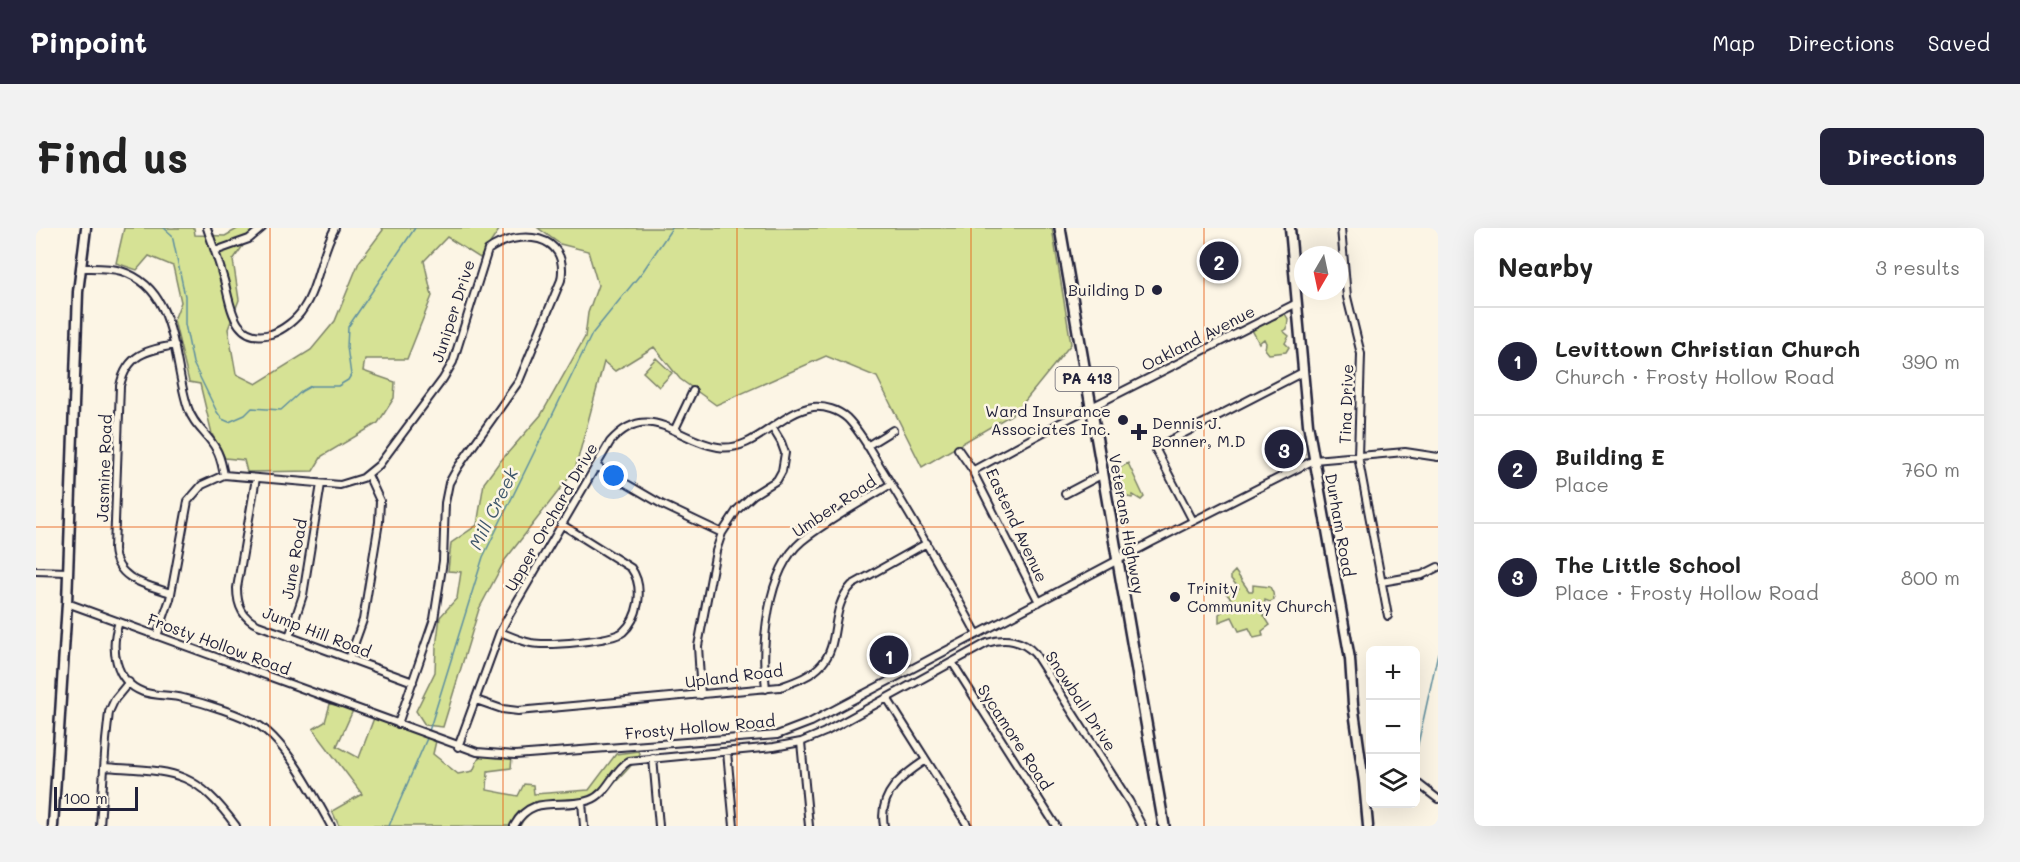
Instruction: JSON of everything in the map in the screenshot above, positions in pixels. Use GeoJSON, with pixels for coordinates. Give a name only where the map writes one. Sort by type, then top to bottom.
{"type":"FeatureCollection","features":[{"type":"Feature","properties":{"kind":"main road"},"geometry":{"type":"LineString","coordinates":[[53,826],[67,603],[80,268],[86,228]]}},
{"type":"Feature","properties":{"kind":"main road","name":"Veterans Highway"},"geometry":{"type":"LineString","coordinates":[[1060,228],[1164,826]]}},
{"type":"Feature","properties":{"kind":"main road","name":"Durham Road"},"geometry":{"type":"LineString","coordinates":[[1290,228],[1303,372],[1314,460],[1350,658],[1353,704],[1366,772]]}},
{"type":"Feature","properties":{"kind":"main road","name":"Durham Road"},"geometry":{"type":"LineString","coordinates":[[1368,808],[1368,826]]}},
{"type":"Feature","properties":{"kind":"street"},"geometry":{"type":"LineString","coordinates":[[207,228],[235,320],[242,328],[261,335],[288,325],[303,309],[309,300],[325,249],[335,228]]}},
{"type":"Feature","properties":{"kind":"street"},"geometry":{"type":"LineString","coordinates":[[214,251],[249,239],[262,228]]}},
{"type":"Feature","properties":{"kind":"street","name":"Tina Drive"},"geometry":{"type":"LineString","coordinates":[[1341,228],[1347,297],[1361,354],[1358,456],[1388,616]]}},
{"type":"Feature","properties":{"kind":"street"},"geometry":{"type":"LineString","coordinates":[[398,724],[434,619],[443,561],[445,503],[449,483],[519,381],[561,280],[561,258],[555,246],[540,234],[525,230]]}},
{"type":"Feature","properties":{"kind":"street","name":"Juniper Drive"},"geometry":{"type":"LineString","coordinates":[[368,475],[384,458],[449,369],[484,261],[494,243],[509,232]]}},
{"type":"Feature","properties":{"kind":"street"},"geometry":{"type":"LineString","coordinates":[[80,268],[120,270],[142,281],[159,301],[175,345],[188,410],[217,450],[224,475]]}},
{"type":"Feature","properties":{"kind":"street","name":"Oakland Avenue"},"geometry":{"type":"LineString","coordinates":[[983,464],[1297,303]]}},
{"type":"Feature","properties":{"kind":"street","name":"Jasmine Road"},"geometry":{"type":"LineString","coordinates":[[171,593],[125,574],[117,564],[114,549],[122,377],[131,362],[144,353],[175,345]]}},
{"type":"Feature","properties":{"kind":"street"},"geometry":{"type":"LineString","coordinates":[[1193,521],[1156,450],[1161,445],[1303,372]]}},
{"type":"Feature","properties":{"kind":"street"},"geometry":{"type":"LineString","coordinates":[[675,429],[693,392]]}},
{"type":"Feature","properties":{"kind":"street","name":"Upper Orchard Drive"},"geometry":{"type":"LineString","coordinates":[[458,747],[500,632],[561,524],[610,442],[628,427],[650,422],[675,429],[710,446],[727,448],[743,444],[799,411],[812,407],[834,410],[846,417],[867,446],[927,543],[976,634]]}},
{"type":"Feature","properties":{"kind":"street"},"geometry":{"type":"LineString","coordinates":[[701,695],[698,646],[716,551],[722,533],[743,504],[777,480],[782,471],[785,453],[772,427]]}},
{"type":"Feature","properties":{"kind":"street"},"geometry":{"type":"LineString","coordinates":[[867,446],[893,430]]}},
{"type":"Feature","properties":{"kind":"street"},"geometry":{"type":"LineString","coordinates":[[958,449],[974,472]]}},
{"type":"Feature","properties":{"kind":"street","name":"Frosty Hollow Road"},"geometry":{"type":"LineString","coordinates":[[67,603],[458,747],[490,754],[515,755],[777,735],[811,722],[976,634],[1314,460],[1405,452],[1438,457]]}},
{"type":"Feature","properties":{"kind":"street","name":"Eastend Avenue"},"geometry":{"type":"LineString","coordinates":[[983,464],[974,472],[1038,602]]}},
{"type":"Feature","properties":{"kind":"street"},"geometry":{"type":"LineString","coordinates":[[596,466],[663,505],[722,533]]}},
{"type":"Feature","properties":{"kind":"street"},"geometry":{"type":"LineString","coordinates":[[1065,494],[1103,474]]}},
{"type":"Feature","properties":{"kind":"street"},"geometry":{"type":"LineString","coordinates":[[157,636],[171,593],[188,501],[202,485],[224,475],[321,484],[347,484],[368,475],[380,501],[379,522],[363,620],[349,659]]}},
{"type":"Feature","properties":{"kind":"street","name":"Jump Hill Road"},"geometry":{"type":"LineString","coordinates":[[256,478],[237,588],[238,603],[245,616],[253,623],[413,682]]}},
{"type":"Feature","properties":{"kind":"street","name":"June Road"},"geometry":{"type":"LineString","coordinates":[[289,637],[303,595],[321,484]]}},
{"type":"Feature","properties":{"kind":"street","name":"Umber Road"},"geometry":{"type":"LineString","coordinates":[[766,689],[764,643],[777,576],[788,557],[802,542],[891,484]]}},
{"type":"Feature","properties":{"kind":"street"},"geometry":{"type":"LineString","coordinates":[[500,632],[538,644],[609,639],[625,630],[634,618],[639,588],[638,579],[631,568],[561,524]]}},
{"type":"Feature","properties":{"kind":"street","name":"Upland Road"},"geometry":{"type":"LineString","coordinates":[[476,700],[502,709],[518,711],[766,689],[790,683],[819,667],[830,651],[839,604],[846,591],[865,577],[927,543]]}},
{"type":"Feature","properties":{"kind":"street"},"geometry":{"type":"LineString","coordinates":[[1381,582],[1422,575],[1438,567]]}},
{"type":"Feature","properties":{"kind":"street"},"geometry":{"type":"LineString","coordinates":[[36,571],[68,572]]}},
{"type":"Feature","properties":{"kind":"street"},"geometry":{"type":"LineString","coordinates":[[119,622],[114,655],[121,672],[129,682],[141,691],[197,701],[258,725],[283,750],[331,826]]}},
{"type":"Feature","properties":{"kind":"street","name":"Snowball Drive"},"geometry":{"type":"LineString","coordinates":[[582,802],[595,798],[629,761],[774,747],[801,742],[825,732],[987,643],[999,640],[1014,641],[1032,650],[1129,801],[1142,826]]}},
{"type":"Feature","properties":{"kind":"street","name":"Sycamore Road"},"geometry":{"type":"LineString","coordinates":[[952,662],[1056,826]]}},
{"type":"Feature","properties":{"kind":"street"},"geometry":{"type":"LineString","coordinates":[[100,826],[109,712],[115,699],[129,682]]}},
{"type":"Feature","properties":{"kind":"street"},"geometry":{"type":"LineString","coordinates":[[887,698],[968,826]]}},
{"type":"Feature","properties":{"kind":"street"},"geometry":{"type":"LineString","coordinates":[[801,742],[809,826]]}},
{"type":"Feature","properties":{"kind":"street"},"geometry":{"type":"LineString","coordinates":[[727,752],[734,826]]}},
{"type":"Feature","properties":{"kind":"street"},"geometry":{"type":"LineString","coordinates":[[653,758],[659,826]]}},
{"type":"Feature","properties":{"kind":"street"},"geometry":{"type":"LineString","coordinates":[[884,826],[885,800],[893,785],[926,760]]}},
{"type":"Feature","properties":{"kind":"street"},"geometry":{"type":"LineString","coordinates":[[104,767],[164,772],[183,777],[211,795],[236,826]]}},
{"type":"Feature","properties":{"kind":"street"},"geometry":{"type":"LineString","coordinates":[[1420,785],[1435,796],[1438,788]]}},
{"type":"Feature","properties":{"kind":"street"},"geometry":{"type":"LineString","coordinates":[[514,826],[523,814],[535,806],[582,802],[584,826]]}},
{"type":"Feature","properties":{"kind":"green space"},"geometry":{"type":"Polygon","coordinates":[[[124,228],[194,228],[195,235],[225,236],[239,228],[253,228],[254,230],[233,260],[239,300],[228,329],[236,374],[256,384],[311,350],[335,321],[359,262],[383,230],[382,228],[503,228],[499,230],[480,258],[447,237],[424,261],[432,296],[407,359],[365,359],[363,371],[395,382],[394,398],[378,423],[322,456],[313,471],[247,472],[244,460],[225,458],[212,434],[200,384],[189,382],[174,320],[181,302],[173,266],[149,256],[137,270],[116,263],[124,228]]]}},
{"type":"Feature","properties":{"kind":"green space"},"geometry":{"type":"Polygon","coordinates":[[[538,228],[1052,228],[1071,344],[1016,412],[922,467],[877,377],[826,356],[716,405],[680,379],[654,347],[615,371],[604,362],[575,470],[505,560],[479,609],[443,727],[425,725],[416,711],[435,672],[440,617],[457,598],[461,572],[448,571],[451,543],[477,525],[484,483],[541,415],[585,337],[588,313],[598,285],[588,251],[560,244],[538,228]]]}},
{"type":"Feature","properties":{"kind":"green space"},"geometry":{"type":"Polygon","coordinates":[[[1284,312],[1288,319],[1287,329],[1283,331],[1289,336],[1285,343],[1289,347],[1286,352],[1269,354],[1265,349],[1264,339],[1259,343],[1251,328],[1269,319],[1275,319],[1284,312]]]}},
{"type":"Feature","properties":{"kind":"green space"},"geometry":{"type":"Polygon","coordinates":[[[656,358],[672,373],[659,387],[643,372],[656,358]]]}},
{"type":"Feature","properties":{"kind":"green space"},"geometry":{"type":"Polygon","coordinates":[[[1128,463],[1144,497],[1141,500],[1133,495],[1132,498],[1118,495],[1115,483],[1112,481],[1120,468],[1128,463]]]}},
{"type":"Feature","properties":{"kind":"green space"},"geometry":{"type":"Polygon","coordinates":[[[1235,571],[1249,591],[1253,591],[1253,585],[1270,587],[1273,593],[1274,600],[1270,602],[1265,600],[1263,614],[1270,625],[1262,631],[1263,636],[1254,638],[1249,628],[1239,631],[1232,617],[1219,622],[1219,614],[1223,611],[1219,604],[1231,599],[1226,593],[1239,588],[1231,579],[1235,571]]]}},
{"type":"Feature","properties":{"kind":"green space"},"geometry":{"type":"Polygon","coordinates":[[[330,704],[354,708],[337,746],[359,758],[374,718],[436,741],[433,754],[458,774],[473,771],[480,755],[512,757],[511,768],[488,771],[487,790],[518,796],[524,784],[533,785],[534,794],[589,790],[616,754],[638,751],[640,756],[597,800],[533,812],[520,826],[339,826],[332,811],[362,794],[313,729],[325,722],[330,704]]]}},
{"type":"Feature","properties":{"kind":"waterway","name":"Mill Creek"},"geometry":{"type":"LineString","coordinates":[[164,228],[172,235],[185,296],[185,324],[193,363],[217,412],[222,419],[229,422],[245,415],[252,408],[281,410],[311,386],[338,386],[348,380],[351,375],[347,347],[348,327],[415,228]]}},
{"type":"Feature","properties":{"kind":"waterway","name":"Mill Creek"},"geometry":{"type":"LineString","coordinates":[[429,731],[483,557],[592,334],[643,271],[672,228]]}},
{"type":"Feature","properties":{"kind":"waterway"},"geometry":{"type":"LineString","coordinates":[[1420,735],[1438,653]]}},
{"type":"Feature","properties":{"kind":"waterway","name":"Mill Creek"},"geometry":{"type":"LineString","coordinates":[[389,826],[428,736]]}},
{"type":"Feature","properties":{"kind":"place","name":"Building E"},"geometry":{"type":"Point","coordinates":[1219,261]}},
{"type":"Feature","properties":{"kind":"place","name":"Building D"},"geometry":{"type":"Point","coordinates":[1157,290]}},
{"type":"Feature","properties":{"kind":"place","name":"Ward Insurance Associates Inc."},"geometry":{"type":"Point","coordinates":[1123,420]}},
{"type":"Feature","properties":{"kind":"place","name":"Dennis J. Bonner, M.D"},"geometry":{"type":"Point","coordinates":[1139,432]}},
{"type":"Feature","properties":{"kind":"place","name":"The Little School"},"geometry":{"type":"Point","coordinates":[1284,449]}},
{"type":"Feature","properties":{"kind":"place","name":"Trinity Community Church"},"geometry":{"type":"Point","coordinates":[1175,597]}},
{"type":"Feature","properties":{"kind":"place","name":"Levittown Christian Church"},"geometry":{"type":"Point","coordinates":[889,655]}}]}
